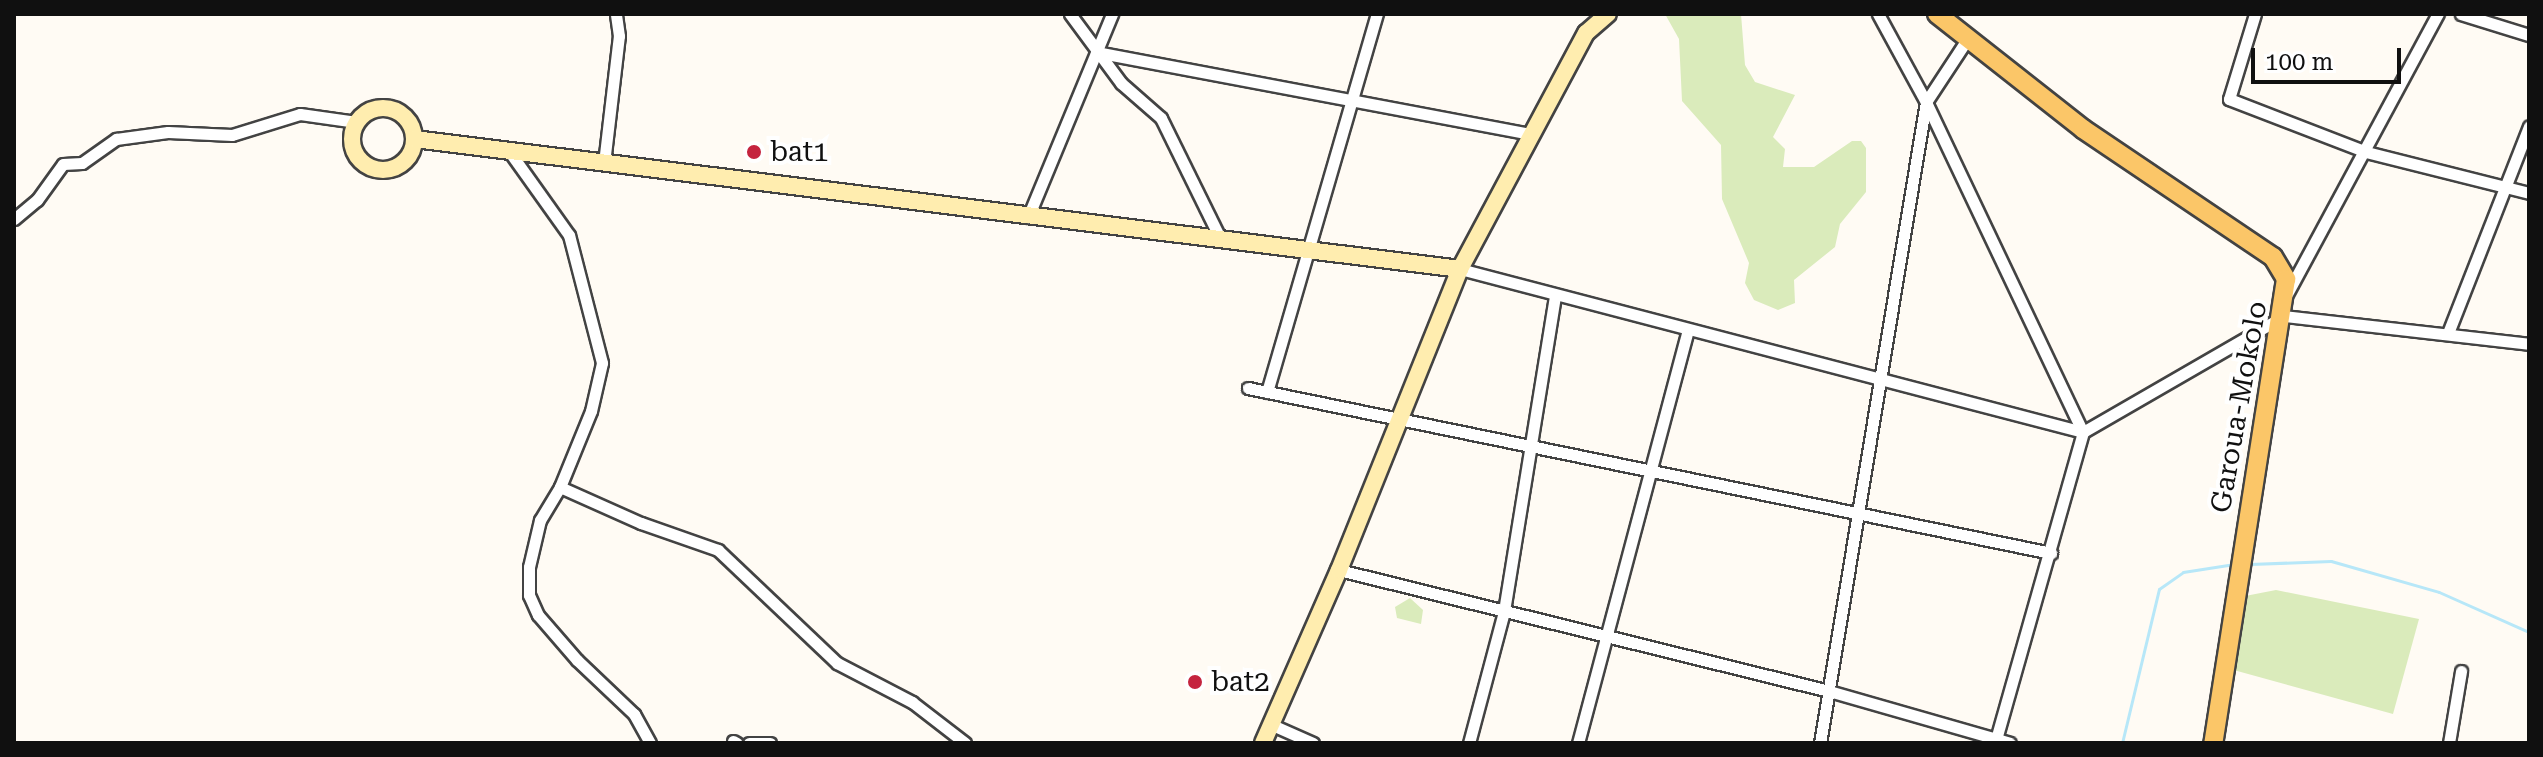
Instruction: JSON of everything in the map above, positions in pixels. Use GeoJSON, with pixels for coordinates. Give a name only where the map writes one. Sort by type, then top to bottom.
{"type":"FeatureCollection","features":[{"type":"Feature","properties":{"kind":"main road","name":"Garoua-Mokolo"},"geometry":{"type":"LineString","coordinates":[[1937,14],[2083,129],[2273,257],[2286,279],[2288,292],[2235,590],[2213,743]]}},
{"type":"Feature","properties":{"kind":"street"},"geometry":{"type":"LineString","coordinates":[[604,163],[619,36],[616,14]]}},
{"type":"Feature","properties":{"kind":"street"},"geometry":{"type":"LineString","coordinates":[[1070,14],[1096,52],[1161,118],[1221,240]]}},
{"type":"Feature","properties":{"kind":"street"},"geometry":{"type":"LineString","coordinates":[[1028,217],[1112,14]]}},
{"type":"Feature","properties":{"kind":"street"},"geometry":{"type":"LineString","coordinates":[[1267,392],[1349,100],[1377,14]]}},
{"type":"Feature","properties":{"kind":"street"},"geometry":{"type":"LineString","coordinates":[[1263,743],[1339,570],[1460,269],[1586,33],[1608,14]]}},
{"type":"Feature","properties":{"kind":"street"},"geometry":{"type":"LineString","coordinates":[[1878,14],[1926,102],[2083,432],[1996,741]]}},
{"type":"Feature","properties":{"kind":"street"},"geometry":{"type":"LineString","coordinates":[[2255,14],[2229,99],[2366,152],[2529,193]]}},
{"type":"Feature","properties":{"kind":"street"},"geometry":{"type":"LineString","coordinates":[[2288,292],[2438,14]]}},
{"type":"Feature","properties":{"kind":"street"},"geometry":{"type":"LineString","coordinates":[[2461,14],[2529,35]]}},
{"type":"Feature","properties":{"kind":"street"},"geometry":{"type":"LineString","coordinates":[[1820,743],[1883,382],[1926,102],[1968,38]]}},
{"type":"Feature","properties":{"kind":"street"},"geometry":{"type":"LineString","coordinates":[[1096,52],[1532,134]]}},
{"type":"Feature","properties":{"kind":"street"},"geometry":{"type":"LineString","coordinates":[[389,108],[409,121],[414,139],[400,165],[377,170],[365,166],[352,146],[356,122],[365,113],[389,108]]}},
{"type":"Feature","properties":{"kind":"street"},"geometry":{"type":"LineString","coordinates":[[14,219],[37,200],[63,164],[82,163],[116,139],[168,132],[232,135],[300,114],[356,122]]}},
{"type":"Feature","properties":{"kind":"street"},"geometry":{"type":"LineString","coordinates":[[2448,333],[2529,126]]}},
{"type":"Feature","properties":{"kind":"street"},"geometry":{"type":"LineString","coordinates":[[414,139],[1460,269],[1687,332],[2083,432],[2284,316],[2529,344]]}},
{"type":"Feature","properties":{"kind":"street"},"geometry":{"type":"LineString","coordinates":[[509,151],[569,235],[602,363],[591,411],[533,543],[528,583],[533,606],[577,660],[634,714],[650,743]]}},
{"type":"Feature","properties":{"kind":"street"},"geometry":{"type":"LineString","coordinates":[[1469,743],[1504,611],[1534,447],[1555,296]]}},
{"type":"Feature","properties":{"kind":"street"},"geometry":{"type":"LineString","coordinates":[[1578,743],[1687,332]]}},
{"type":"Feature","properties":{"kind":"street"},"geometry":{"type":"LineString","coordinates":[[1248,388],[2051,553]]}},
{"type":"Feature","properties":{"kind":"street"},"geometry":{"type":"LineString","coordinates":[[560,487],[641,523],[718,550],[837,663],[912,702],[965,743]]}},
{"type":"Feature","properties":{"kind":"street"},"geometry":{"type":"LineString","coordinates":[[1339,570],[1829,691],[2010,743]]}},
{"type":"Feature","properties":{"kind":"street"},"geometry":{"type":"LineString","coordinates":[[2449,743],[2461,671]]}},
{"type":"Feature","properties":{"kind":"street"},"geometry":{"type":"LineString","coordinates":[[1270,724],[1313,743]]}},
{"type":"Feature","properties":{"kind":"street"},"geometry":{"type":"LineString","coordinates":[[749,743],[770,743]]}},
{"type":"Feature","properties":{"kind":"green space"},"geometry":{"type":"Polygon","coordinates":[[[1665,14],[1741,14],[1745,65],[1755,82],[1795,95],[1773,137],[1785,149],[1783,167],[1814,167],[1852,141],[1861,141],[1866,148],[1866,192],[1840,224],[1835,247],[1794,280],[1795,303],[1778,310],[1754,300],[1745,283],[1749,263],[1722,199],[1721,145],[1682,101],[1679,39],[1665,14]]]}},
{"type":"Feature","properties":{"kind":"green space"},"geometry":{"type":"Polygon","coordinates":[[[2276,590],[2419,619],[2393,714],[2230,669],[2240,597],[2276,590]]]}},
{"type":"Feature","properties":{"kind":"green space"},"geometry":{"type":"Polygon","coordinates":[[[1410,598],[1423,610],[1421,624],[1397,618],[1395,607],[1410,598]]]}},
{"type":"Feature","properties":{"kind":"waterway"},"geometry":{"type":"LineString","coordinates":[[2250,564],[2331,561],[2439,592],[2529,632]]}},
{"type":"Feature","properties":{"kind":"waterway"},"geometry":{"type":"LineString","coordinates":[[2122,743],[2159,589],[2183,572],[2234,564]]}},
{"type":"Feature","properties":{"kind":"place","name":"bat1"},"geometry":{"type":"Point","coordinates":[754,152]}},
{"type":"Feature","properties":{"kind":"place","name":"bat2"},"geometry":{"type":"Point","coordinates":[1195,682]}}]}
